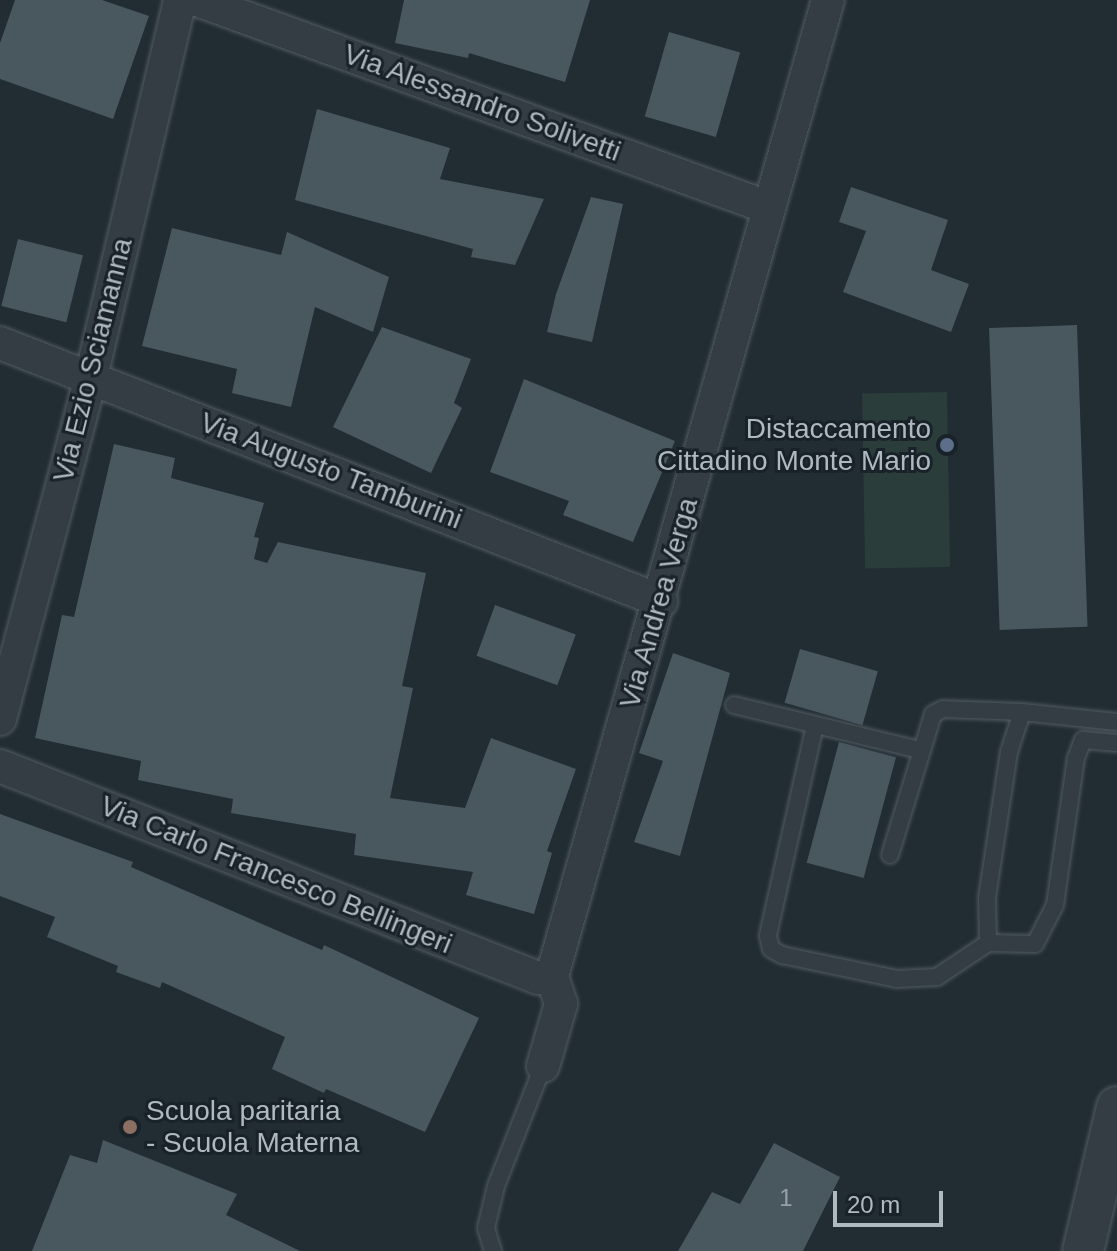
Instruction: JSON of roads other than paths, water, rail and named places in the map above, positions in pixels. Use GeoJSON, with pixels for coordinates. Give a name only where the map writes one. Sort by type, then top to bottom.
{"type":"FeatureCollection","features":[{"type":"Feature","properties":{"kind":"street","name":"Via Ezio Sciamanna"},"geometry":{"type":"LineString","coordinates":[[0,719],[91,377],[180,0]]}},
{"type":"Feature","properties":{"kind":"street","name":"Via Alessandro Solivetti"},"geometry":{"type":"LineString","coordinates":[[197,0],[767,207]]}},
{"type":"Feature","properties":{"kind":"street","name":"Via Andrea Verga"},"geometry":{"type":"LineString","coordinates":[[543,1066],[561,1004],[552,976],[661,601],[767,207],[828,0]]}},
{"type":"Feature","properties":{"kind":"street","name":"Via Augusto Tamburini"},"geometry":{"type":"LineString","coordinates":[[0,343],[661,601]]}},
{"type":"Feature","properties":{"kind":"street","name":"Via Carlo Francesco Bellingeri"},"geometry":{"type":"LineString","coordinates":[[0,766],[538,978],[552,976]]}},
{"type":"Feature","properties":{"kind":"street"},"geometry":{"type":"LineString","coordinates":[[1083,1251],[1117,1107]]}},
{"type":"Feature","properties":{"kind":"lane"},"geometry":{"type":"LineString","coordinates":[[734,705],[920,750]]}},
{"type":"Feature","properties":{"kind":"lane"},"geometry":{"type":"LineString","coordinates":[[890,855],[933,714],[943,709],[1022,712],[1117,722]]}},
{"type":"Feature","properties":{"kind":"lane"},"geometry":{"type":"LineString","coordinates":[[988,943],[987,898],[1009,752],[1022,712]]}},
{"type":"Feature","properties":{"kind":"lane"},"geometry":{"type":"LineString","coordinates":[[815,725],[768,936],[771,949],[782,955],[897,979],[937,977],[988,943],[1035,944],[1055,905],[1076,758],[1083,740],[1117,743]]}},
{"type":"Feature","properties":{"kind":"lane"},"geometry":{"type":"LineString","coordinates":[[493,1251],[486,1228],[496,1186],[543,1066]]}},
{"type":"Feature","properties":{"kind":"place","name":"Distaccamento Cittadino Monte Mario"},"geometry":{"type":"Point","coordinates":[947,445]}},
{"type":"Feature","properties":{"kind":"place","name":"Scuola paritaria - Scuola Materna"},"geometry":{"type":"Point","coordinates":[130,1127]}}]}
